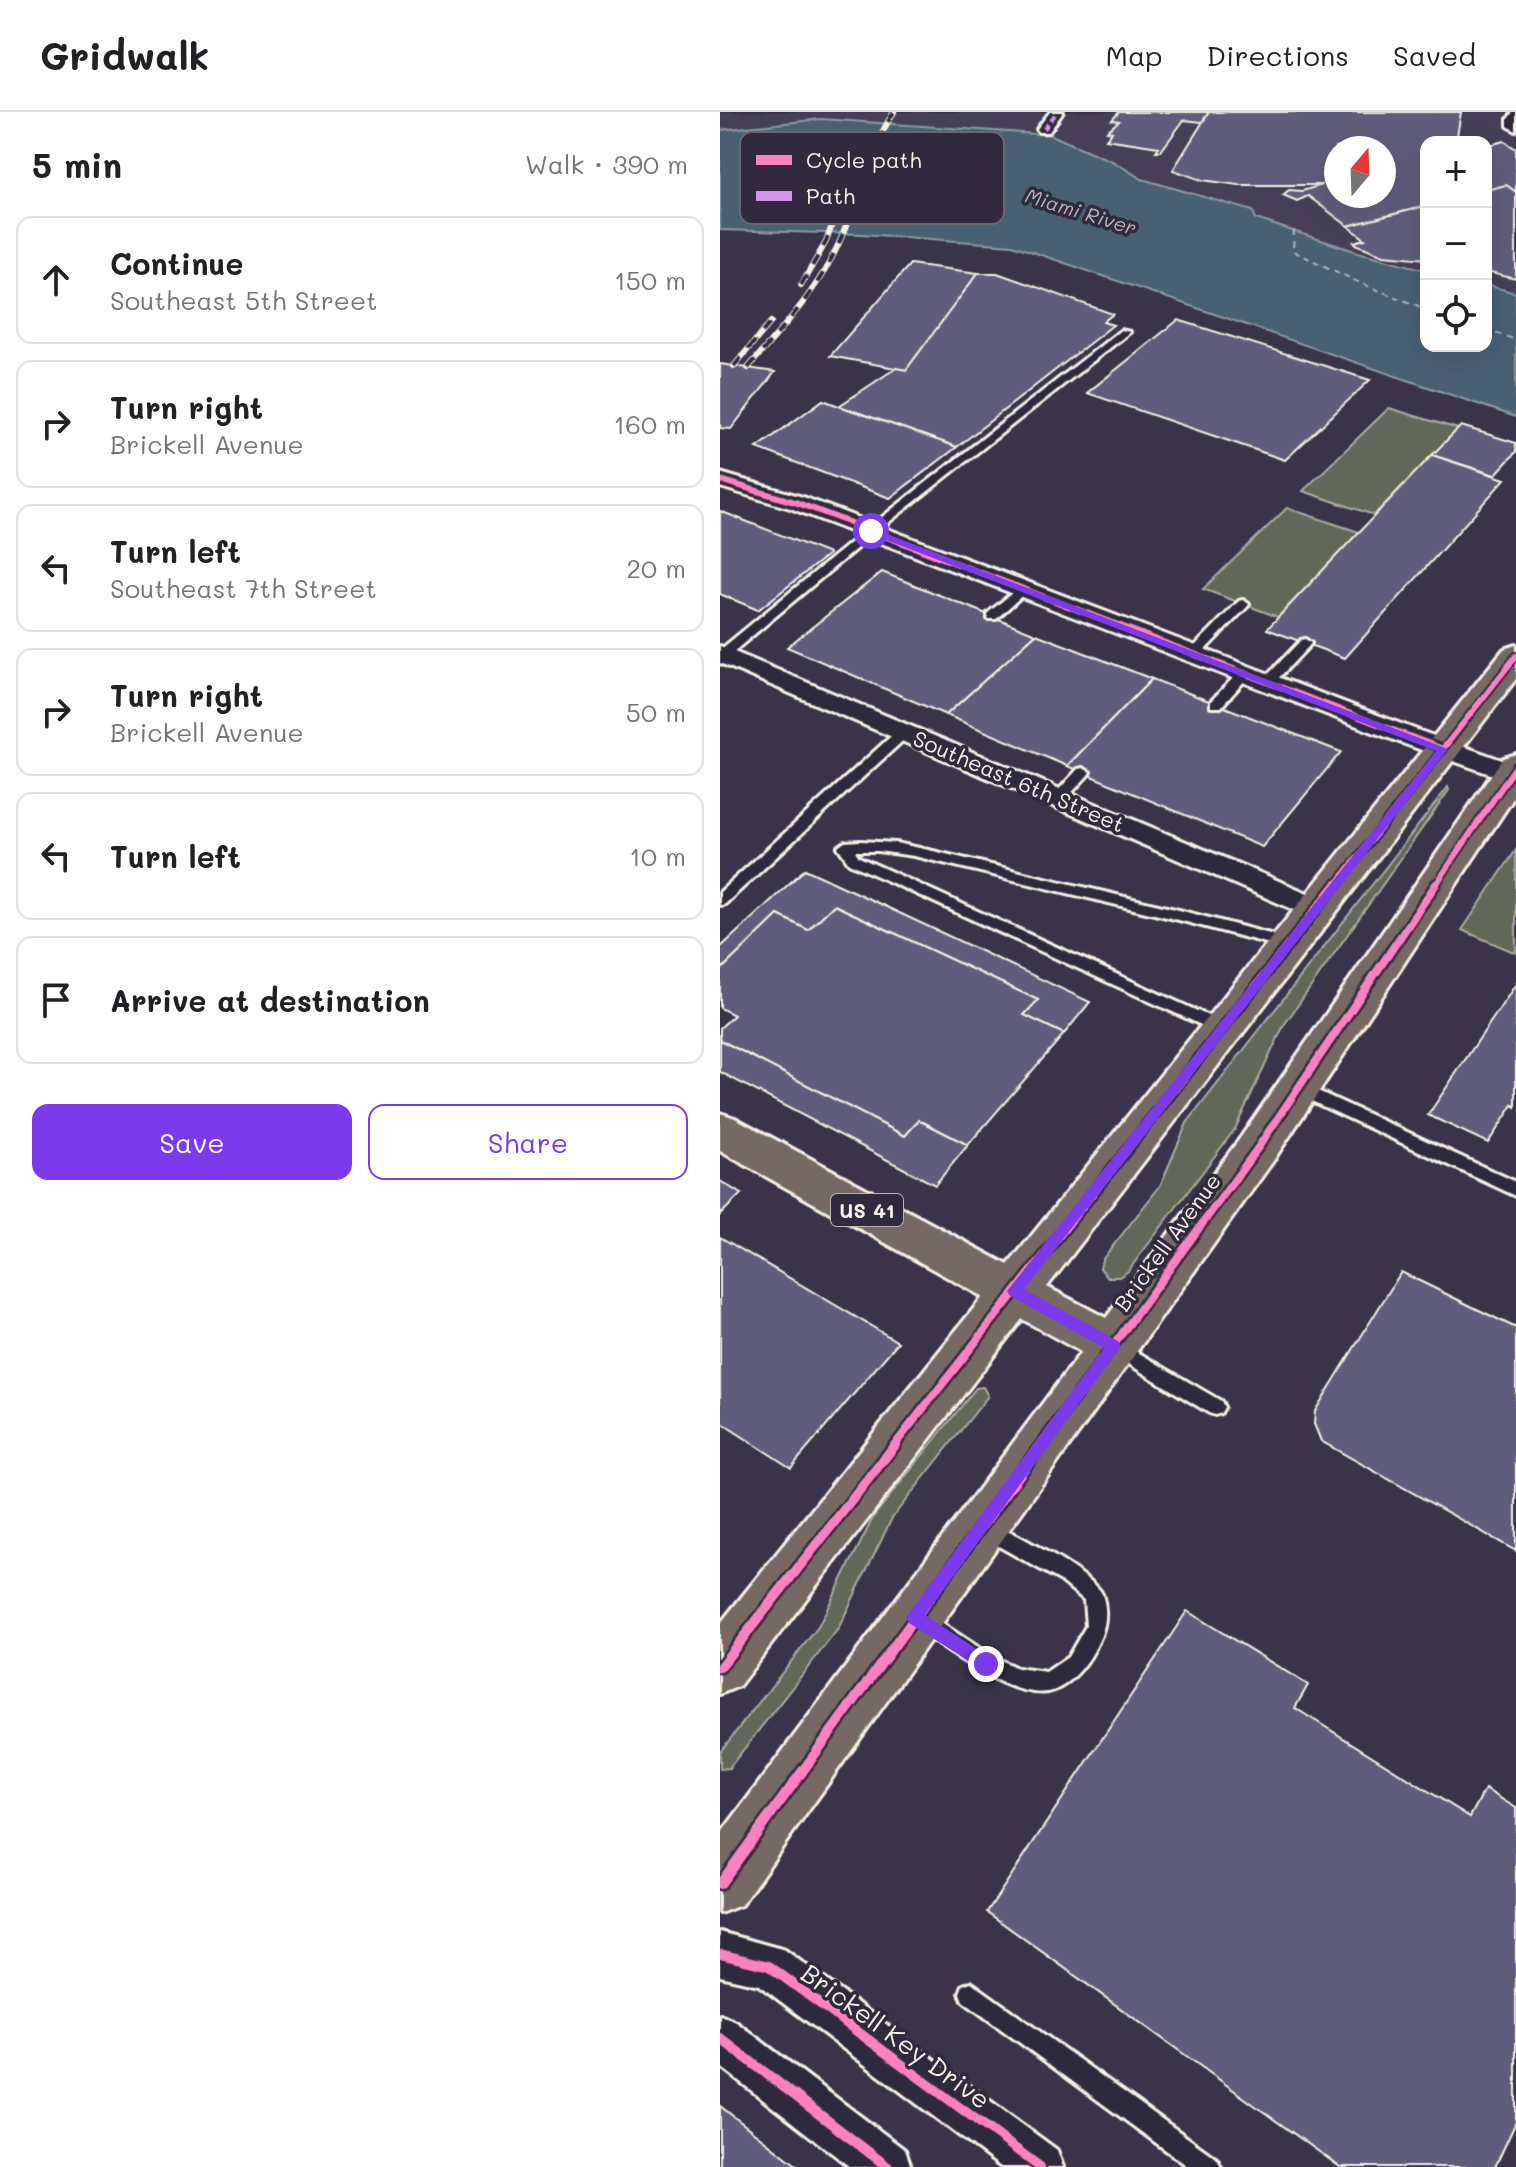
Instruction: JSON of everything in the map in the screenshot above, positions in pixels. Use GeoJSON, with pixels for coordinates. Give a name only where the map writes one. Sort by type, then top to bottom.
{"type":"FeatureCollection","features":[{"type":"Feature","properties":{"kind":"main road"},"geometry":{"type":"LineString","coordinates":[[720,1667],[1516,656]]}},
{"type":"Feature","properties":{"kind":"main road","name":"Brickell Avenue"},"geometry":{"type":"LineString","coordinates":[[720,1884],[1298,1088],[1514,771]]}},
{"type":"Feature","properties":{"kind":"main road","name":"US 41"},"geometry":{"type":"LineString","coordinates":[[729,1139],[1113,1346]]}},
{"type":"Feature","properties":{"kind":"street"},"geometry":{"type":"LineString","coordinates":[[1044,129],[1057,112]]}},
{"type":"Feature","properties":{"kind":"street"},"geometry":{"type":"LineString","coordinates":[[720,480],[798,503],[1443,749],[1514,771]]}},
{"type":"Feature","properties":{"kind":"street","name":"Southeast 6th Street"},"geometry":{"type":"LineString","coordinates":[[721,655],[1319,909]]}},
{"type":"Feature","properties":{"kind":"street","name":"Brickell Key Drive"},"geometry":{"type":"LineString","coordinates":[[720,1954],[769,1966],[1040,2167]]}},
{"type":"Feature","properties":{"kind":"street"},"geometry":{"type":"LineString","coordinates":[[720,2038],[888,2167]]}},
{"type":"Feature","properties":{"kind":"lane"},"geometry":{"type":"LineString","coordinates":[[1516,114],[1512,119],[1512,126],[1516,128]]}},
{"type":"Feature","properties":{"kind":"lane"},"geometry":{"type":"LineString","coordinates":[[721,655],[871,531],[1125,332]]}},
{"type":"Feature","properties":{"kind":"lane"},"geometry":{"type":"LineString","coordinates":[[992,616],[1022,589]]}},
{"type":"Feature","properties":{"kind":"lane"},"geometry":{"type":"LineString","coordinates":[[1194,654],[1243,604]]}},
{"type":"Feature","properties":{"kind":"lane"},"geometry":{"type":"LineString","coordinates":[[1216,704],[1305,643]]}},
{"type":"Feature","properties":{"kind":"lane"},"geometry":{"type":"LineString","coordinates":[[720,900],[904,732]]}},
{"type":"Feature","properties":{"kind":"lane"},"geometry":{"type":"LineString","coordinates":[[1059,798],[1083,772]]}},
{"type":"Feature","properties":{"kind":"lane"},"geometry":{"type":"LineString","coordinates":[[1223,1029],[854,860],[845,847],[863,844],[942,859],[1165,909],[1290,945]]}},
{"type":"Feature","properties":{"kind":"lane"},"geometry":{"type":"LineString","coordinates":[[1298,1088],[1516,1189]]}},
{"type":"Feature","properties":{"kind":"lane"},"geometry":{"type":"LineString","coordinates":[[1113,1346],[1215,1407]]}},
{"type":"Feature","properties":{"kind":"lane"},"geometry":{"type":"LineString","coordinates":[[914,1617],[986,1664],[1016,1678],[1048,1682],[1075,1664],[1096,1628],[1093,1596],[1068,1575],[980,1526]]}},
{"type":"Feature","properties":{"kind":"lane"},"geometry":{"type":"LineString","coordinates":[[971,1993],[1209,2167]]}},
{"type":"Feature","properties":{"kind":"shaded area"},"geometry":{"type":"Polygon","coordinates":[[[720,112],[1516,112],[1516,293],[1492,287],[1492,136],[1420,136],[1420,268],[1256,219],[1253,211],[1142,179],[1114,162],[1051,135],[821,119],[720,130],[720,112]]]}},
{"type":"Feature","properties":{"kind":"green space"},"geometry":{"type":"Polygon","coordinates":[[[1389,408],[1458,429],[1374,515],[1303,491],[1389,408]]]}},
{"type":"Feature","properties":{"kind":"green space"},"geometry":{"type":"Polygon","coordinates":[[[1287,508],[1359,532],[1278,617],[1203,589],[1287,508]]]}},
{"type":"Feature","properties":{"kind":"green space"},"geometry":{"type":"Polygon","coordinates":[[[1448,787],[1449,790],[1284,1025],[1235,1129],[1128,1271],[1119,1277],[1107,1277],[1100,1268],[1102,1260],[1160,1186],[1187,1123],[1448,787]]]}},
{"type":"Feature","properties":{"kind":"green space"},"geometry":{"type":"Polygon","coordinates":[[[1516,850],[1516,953],[1462,930],[1516,850]]]}},
{"type":"Feature","properties":{"kind":"green space"},"geometry":{"type":"Polygon","coordinates":[[[983,1387],[988,1396],[892,1518],[838,1629],[729,1768],[720,1769],[720,1752],[818,1627],[874,1516],[976,1388],[983,1387]]]}},
{"type":"Feature","properties":{"kind":"water","name":"Miami River"},"geometry":{"type":"Polygon","coordinates":[[[821,119],[1051,135],[1114,162],[1142,179],[1253,211],[1256,219],[1420,268],[1420,352],[1492,352],[1492,287],[1516,293],[1516,417],[1012,245],[862,234],[720,230],[720,130],[821,119]]]}},
{"type":"Feature","properties":{"kind":"building"},"geometry":{"type":"Polygon","coordinates":[[[1119,112],[1209,112],[1202,122],[1184,120],[1161,151],[1156,151],[1159,147],[1106,139],[1112,132],[1107,131],[1119,121],[1112,120],[1119,112]]]}},
{"type":"Feature","properties":{"kind":"building"},"geometry":{"type":"Polygon","coordinates":[[[1209,112],[1461,112],[1457,136],[1420,136],[1420,208],[1348,226],[1324,208],[1308,196],[1297,201],[1283,195],[1289,190],[1302,191],[1322,185],[1239,185],[1202,180],[1173,170],[1209,112]]]}},
{"type":"Feature","properties":{"kind":"building"},"geometry":{"type":"Polygon","coordinates":[[[1504,141],[1516,149],[1516,192],[1506,185],[1492,188],[1492,144],[1504,141]]]}},
{"type":"Feature","properties":{"kind":"building"},"geometry":{"type":"Polygon","coordinates":[[[1506,185],[1516,192],[1516,279],[1492,273],[1492,188],[1506,185]]]}},
{"type":"Feature","properties":{"kind":"building"},"geometry":{"type":"Polygon","coordinates":[[[1420,208],[1420,258],[1384,255],[1358,245],[1354,242],[1365,239],[1348,226],[1420,208]]]}},
{"type":"Feature","properties":{"kind":"building"},"geometry":{"type":"Polygon","coordinates":[[[910,264],[978,273],[906,370],[830,356],[910,264]]]}},
{"type":"Feature","properties":{"kind":"building"},"geometry":{"type":"Polygon","coordinates":[[[978,273],[997,273],[1113,314],[1103,322],[1113,325],[957,447],[839,406],[896,368],[906,370],[978,273]]]}},
{"type":"Feature","properties":{"kind":"building"},"geometry":{"type":"Polygon","coordinates":[[[1178,320],[1370,380],[1285,460],[1087,393],[1178,320]]]}},
{"type":"Feature","properties":{"kind":"building"},"geometry":{"type":"Polygon","coordinates":[[[720,364],[775,372],[731,429],[720,428],[720,364]]]}},
{"type":"Feature","properties":{"kind":"building"},"geometry":{"type":"Polygon","coordinates":[[[823,400],[957,447],[890,498],[757,448],[823,400]]]}},
{"type":"Feature","properties":{"kind":"building"},"geometry":{"type":"Polygon","coordinates":[[[1461,426],[1516,443],[1516,452],[1495,475],[1432,455],[1461,426]]]}},
{"type":"Feature","properties":{"kind":"building"},"geometry":{"type":"Polygon","coordinates":[[[1432,455],[1505,479],[1345,658],[1267,629],[1432,455]]]}},
{"type":"Feature","properties":{"kind":"building"},"geometry":{"type":"Polygon","coordinates":[[[720,511],[829,554],[758,610],[720,594],[720,511]]]}},
{"type":"Feature","properties":{"kind":"building"},"geometry":{"type":"Polygon","coordinates":[[[882,572],[1036,634],[946,715],[787,647],[882,572]]]}},
{"type":"Feature","properties":{"kind":"building"},"geometry":{"type":"Polygon","coordinates":[[[1036,634],[1152,679],[1067,766],[946,715],[1036,634]]]}},
{"type":"Feature","properties":{"kind":"building"},"geometry":{"type":"Polygon","coordinates":[[[1152,679],[1341,752],[1262,847],[1067,766],[1152,679]]]}},
{"type":"Feature","properties":{"kind":"building"},"geometry":{"type":"Polygon","coordinates":[[[805,869],[1090,1002],[1064,1034],[1024,1015],[1038,1000],[834,905],[808,930],[778,915],[720,971],[720,948],[805,869]]]}},
{"type":"Feature","properties":{"kind":"building"},"geometry":{"type":"Polygon","coordinates":[[[834,905],[1038,1000],[1024,1015],[1064,1034],[968,1145],[919,1120],[905,1136],[720,1040],[720,1028],[734,1015],[720,1008],[720,971],[778,915],[808,930],[834,905]]]}},
{"type":"Feature","properties":{"kind":"building"},"geometry":{"type":"Polygon","coordinates":[[[1516,984],[1516,1107],[1513,1105],[1488,1143],[1428,1115],[1516,984]]]}},
{"type":"Feature","properties":{"kind":"building"},"geometry":{"type":"Polygon","coordinates":[[[720,1040],[905,1136],[919,1120],[968,1145],[935,1185],[720,1072],[720,1040]]]}},
{"type":"Feature","properties":{"kind":"building"},"geometry":{"type":"Polygon","coordinates":[[[720,1181],[741,1194],[720,1215],[720,1181]]]}},
{"type":"Feature","properties":{"kind":"building"},"geometry":{"type":"Polygon","coordinates":[[[720,1237],[898,1342],[791,1468],[720,1422],[720,1237]]]}},
{"type":"Feature","properties":{"kind":"building"},"geometry":{"type":"Polygon","coordinates":[[[1401,1272],[1516,1328],[1516,1551],[1321,1441],[1314,1424],[1315,1411],[1401,1272]]]}},
{"type":"Feature","properties":{"kind":"building"},"geometry":{"type":"Polygon","coordinates":[[[1187,1611],[1308,1685],[1295,1708],[1470,1817],[1485,1789],[1516,1808],[1516,2122],[1495,2167],[1340,2167],[987,1912],[1187,1611]]]}},
{"type":"Feature","properties":{"kind":"building"},"geometry":{"type":"Polygon","coordinates":[[[720,2106],[799,2167],[720,2167],[720,2106]]]}},
{"type":"Feature","properties":{"kind":"ferry route"},"geometry":{"type":"LineString","coordinates":[[1294,230],[1293,251],[1360,283],[1420,307]]}},
{"type":"Feature","properties":{"kind":"ferry route"},"geometry":{"type":"LineString","coordinates":[[1492,331],[1516,340]]}},
{"type":"Feature","properties":{"kind":"railway"},"geometry":{"type":"LineString","coordinates":[[883,132],[894,112]]}},
{"type":"Feature","properties":{"kind":"railway"},"geometry":{"type":"LineString","coordinates":[[801,285],[826,242],[832,224]]}},
{"type":"Feature","properties":{"kind":"railway"},"geometry":{"type":"LineString","coordinates":[[748,368],[821,277],[847,224]]}},
{"type":"Feature","properties":{"kind":"railway"},"geometry":{"type":"LineString","coordinates":[[734,366],[771,322]]}},
{"type":"Feature","properties":{"kind":"marked path"},"geometry":{"type":"LineString","coordinates":[[1044,129],[1057,112]]}},
{"type":"Feature","properties":{"kind":"cycle path"},"geometry":{"type":"LineString","coordinates":[[720,480],[798,503],[1443,749]]}},
{"type":"Feature","properties":{"kind":"cycle path"},"geometry":{"type":"LineString","coordinates":[[720,1667],[1516,656]]}},
{"type":"Feature","properties":{"kind":"cycle path"},"geometry":{"type":"LineString","coordinates":[[720,1884],[1257,1149],[1516,766]]}},
{"type":"Feature","properties":{"kind":"cycle path"},"geometry":{"type":"LineString","coordinates":[[720,1954],[769,1966],[1040,2167]]}},
{"type":"Feature","properties":{"kind":"cycle path"},"geometry":{"type":"LineString","coordinates":[[720,2038],[888,2167]]}},
{"type":"Feature","properties":{"kind":"route"},"geometry":{"type":"LineString","coordinates":[[871,531],[1443,749],[1014,1291],[1113,1346],[914,1617],[986,1664]]}}]}
